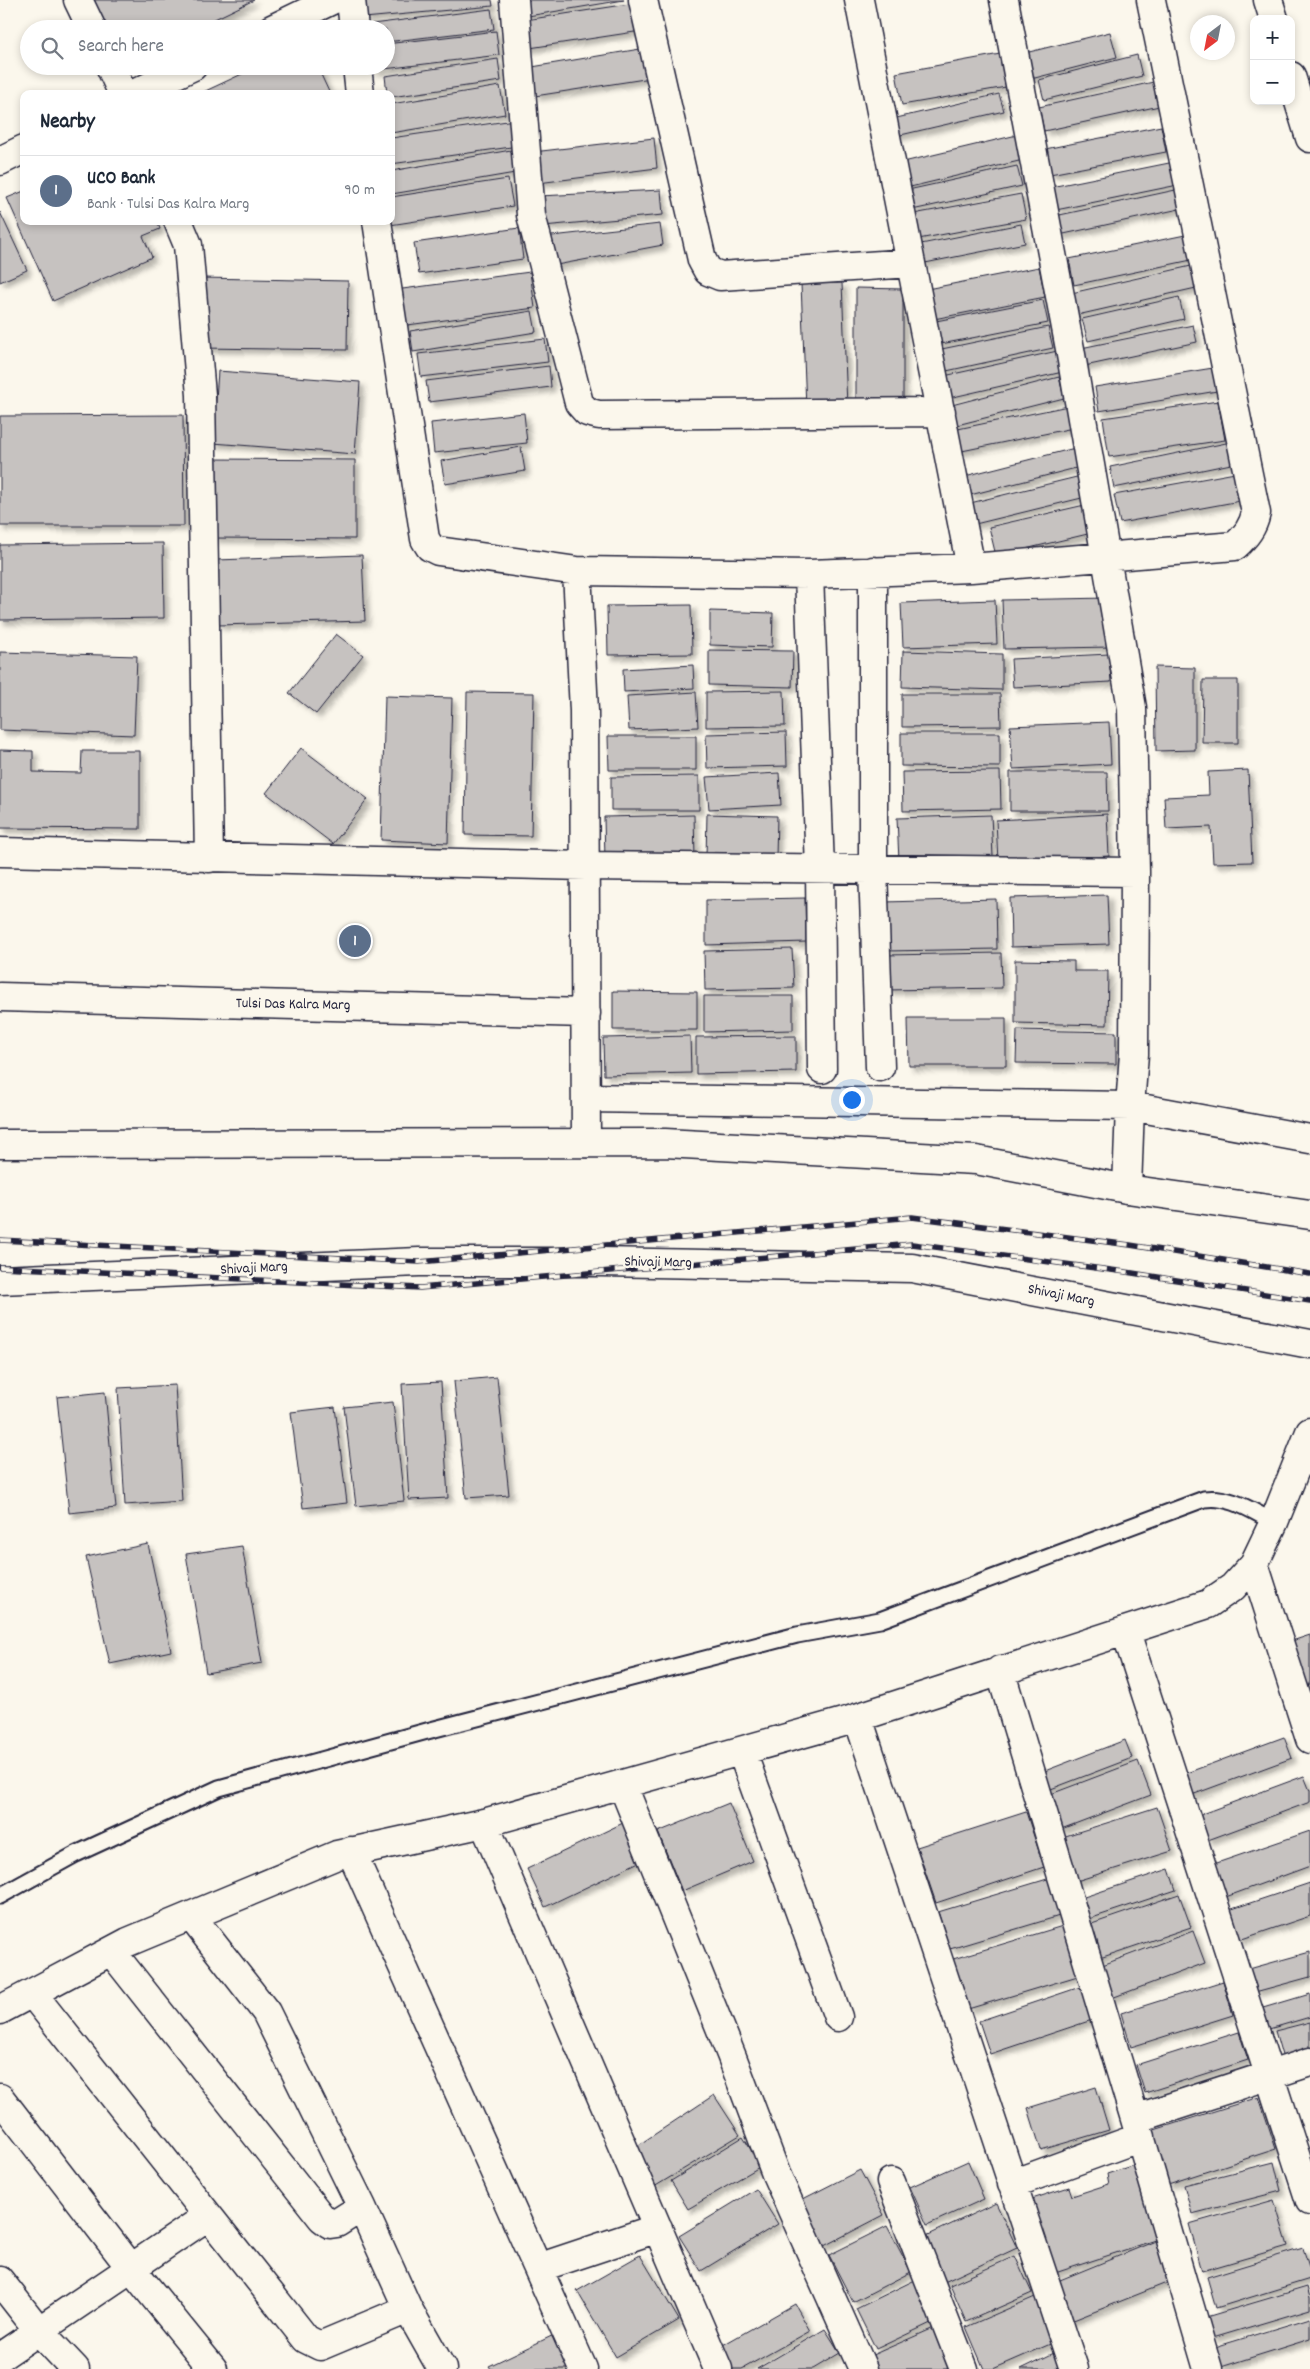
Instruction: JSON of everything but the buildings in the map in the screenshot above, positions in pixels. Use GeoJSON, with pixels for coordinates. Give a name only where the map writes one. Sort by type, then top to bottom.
{"type":"FeatureCollection","features":[{"type":"Feature","properties":{"kind":"street"},"geometry":{"type":"LineString","coordinates":[[78,0],[88,20]]}},
{"type":"Feature","properties":{"kind":"street"},"geometry":{"type":"LineString","coordinates":[[351,0],[353,20]]}},
{"type":"Feature","properties":{"kind":"street"},"geometry":{"type":"LineString","coordinates":[[514,0],[531,215],[578,403],[587,412],[599,415],[941,412]]}},
{"type":"Feature","properties":{"kind":"street"},"geometry":{"type":"LineString","coordinates":[[643,0],[702,260],[708,271],[720,276],[911,263]]}},
{"type":"Feature","properties":{"kind":"street"},"geometry":{"type":"LineString","coordinates":[[860,0],[972,568]]}},
{"type":"Feature","properties":{"kind":"street"},"geometry":{"type":"LineString","coordinates":[[1004,0],[1132,708],[1135,872],[1134,1054],[1127,1190]]}},
{"type":"Feature","properties":{"kind":"street"},"geometry":{"type":"LineString","coordinates":[[378,225],[425,539],[430,547],[438,551],[577,571],[809,574],[972,568],[1235,546],[1250,530],[1256,513],[1151,0]]}},
{"type":"Feature","properties":{"kind":"street"},"geometry":{"type":"LineString","coordinates":[[1268,0],[1273,15]]}},
{"type":"Feature","properties":{"kind":"street"},"geometry":{"type":"LineString","coordinates":[[288,20],[319,3]]}},
{"type":"Feature","properties":{"kind":"street"},"geometry":{"type":"LineString","coordinates":[[114,75],[121,90]]}},
{"type":"Feature","properties":{"kind":"street"},"geometry":{"type":"LineString","coordinates":[[142,90],[174,75]]}},
{"type":"Feature","properties":{"kind":"street"},"geometry":{"type":"LineString","coordinates":[[358,75],[360,90]]}},
{"type":"Feature","properties":{"kind":"street"},"geometry":{"type":"LineString","coordinates":[[1295,89],[1310,138]]}},
{"type":"Feature","properties":{"kind":"street"},"geometry":{"type":"LineString","coordinates":[[0,161],[20,151]]}},
{"type":"Feature","properties":{"kind":"street"},"geometry":{"type":"LineString","coordinates":[[180,225],[188,246],[201,395],[209,858]]}},
{"type":"Feature","properties":{"kind":"street"},"geometry":{"type":"LineString","coordinates":[[577,571],[584,711],[586,1143]]}},
{"type":"Feature","properties":{"kind":"street"},"geometry":{"type":"LineString","coordinates":[[873,571],[873,869],[880,1067]]}},
{"type":"Feature","properties":{"kind":"street"},"geometry":{"type":"LineString","coordinates":[[809,574],[820,869],[822,1069]]}},
{"type":"Feature","properties":{"kind":"street"},"geometry":{"type":"LineString","coordinates":[[0,852],[585,866],[1135,872]]}},
{"type":"Feature","properties":{"kind":"street","name":"Tulsi Das Kalra Marg"},"geometry":{"type":"LineString","coordinates":[[0,997],[586,1013]]}},
{"type":"Feature","properties":{"kind":"street"},"geometry":{"type":"LineString","coordinates":[[586,1098],[1130,1106],[1310,1139]]}},
{"type":"Feature","properties":{"kind":"street"},"geometry":{"type":"LineString","coordinates":[[0,1144],[665,1143],[976,1160],[1127,1190],[1310,1215]]}},
{"type":"Feature","properties":{"kind":"street","name":"Shivaji Marg"},"geometry":{"type":"LineString","coordinates":[[0,1280],[419,1262],[602,1262],[912,1268],[1310,1344]]}},
{"type":"Feature","properties":{"kind":"street"},"geometry":{"type":"LineString","coordinates":[[0,2010],[111,1951],[337,1855],[484,1823],[742,1752],[858,1718],[1000,1670],[1126,1632],[1208,1604],[1233,1587],[1254,1564],[1274,1522],[1310,1432]]}},
{"type":"Feature","properties":{"kind":"street"},"geometry":{"type":"LineString","coordinates":[[1254,1564],[1310,1739]]}},
{"type":"Feature","properties":{"kind":"street"},"geometry":{"type":"LineString","coordinates":[[1126,1632],[1310,2202]]}},
{"type":"Feature","properties":{"kind":"street"},"geometry":{"type":"LineString","coordinates":[[1000,1670],[1138,2128],[1208,2369]]}},
{"type":"Feature","properties":{"kind":"street"},"geometry":{"type":"LineString","coordinates":[[858,1718],[1074,2369]]}},
{"type":"Feature","properties":{"kind":"street"},"geometry":{"type":"LineString","coordinates":[[742,1752],[838,2017]]}},
{"type":"Feature","properties":{"kind":"street"},"geometry":{"type":"LineString","coordinates":[[623,1786],[732,2057],[776,2174],[863,2369]]}},
{"type":"Feature","properties":{"kind":"street"},"geometry":{"type":"LineString","coordinates":[[484,1823],[718,2369]]}},
{"type":"Feature","properties":{"kind":"street"},"geometry":{"type":"LineString","coordinates":[[351,1852],[583,2369]]}},
{"type":"Feature","properties":{"kind":"street"},"geometry":{"type":"LineString","coordinates":[[191,1916],[266,2012],[362,2207],[408,2309],[442,2369]]}},
{"type":"Feature","properties":{"kind":"street"},"geometry":{"type":"LineString","coordinates":[[111,1951],[322,2218],[330,2224],[337,2223],[362,2207]]}},
{"type":"Feature","properties":{"kind":"street"},"geometry":{"type":"LineString","coordinates":[[32,1993],[306,2339],[320,2346],[408,2309]]}},
{"type":"Feature","properties":{"kind":"street"},"geometry":{"type":"LineString","coordinates":[[1012,2184],[1138,2128],[1270,2075],[1310,2062]]}},
{"type":"Feature","properties":{"kind":"street"},"geometry":{"type":"LineString","coordinates":[[0,2098],[131,2268],[213,2369]]}},
{"type":"Feature","properties":{"kind":"street"},"geometry":{"type":"LineString","coordinates":[[891,2182],[964,2369]]}},
{"type":"Feature","properties":{"kind":"street"},"geometry":{"type":"LineString","coordinates":[[0,2357],[208,2216]]}},
{"type":"Feature","properties":{"kind":"street"},"geometry":{"type":"LineString","coordinates":[[538,2268],[658,2228]]}},
{"type":"Feature","properties":{"kind":"street"},"geometry":{"type":"LineString","coordinates":[[0,2281],[39,2331],[75,2369]]}},
{"type":"Feature","properties":{"kind":"lane"},"geometry":{"type":"LineString","coordinates":[[0,1896],[76,1854],[219,1788],[427,1731],[798,1635],[880,1620],[1204,1499],[1229,1500],[1274,1522]]}},
{"type":"Feature","properties":{"kind":"railway"},"geometry":{"type":"LineString","coordinates":[[0,1240],[419,1262],[912,1217],[1130,1245],[1310,1274]]}},
{"type":"Feature","properties":{"kind":"railway"},"geometry":{"type":"LineString","coordinates":[[0,1267],[420,1288],[912,1244],[1126,1272],[1310,1301]]}},
{"type":"Feature","properties":{"kind":"place","name":"UCO Bank"},"geometry":{"type":"Point","coordinates":[355,941]}}]}
